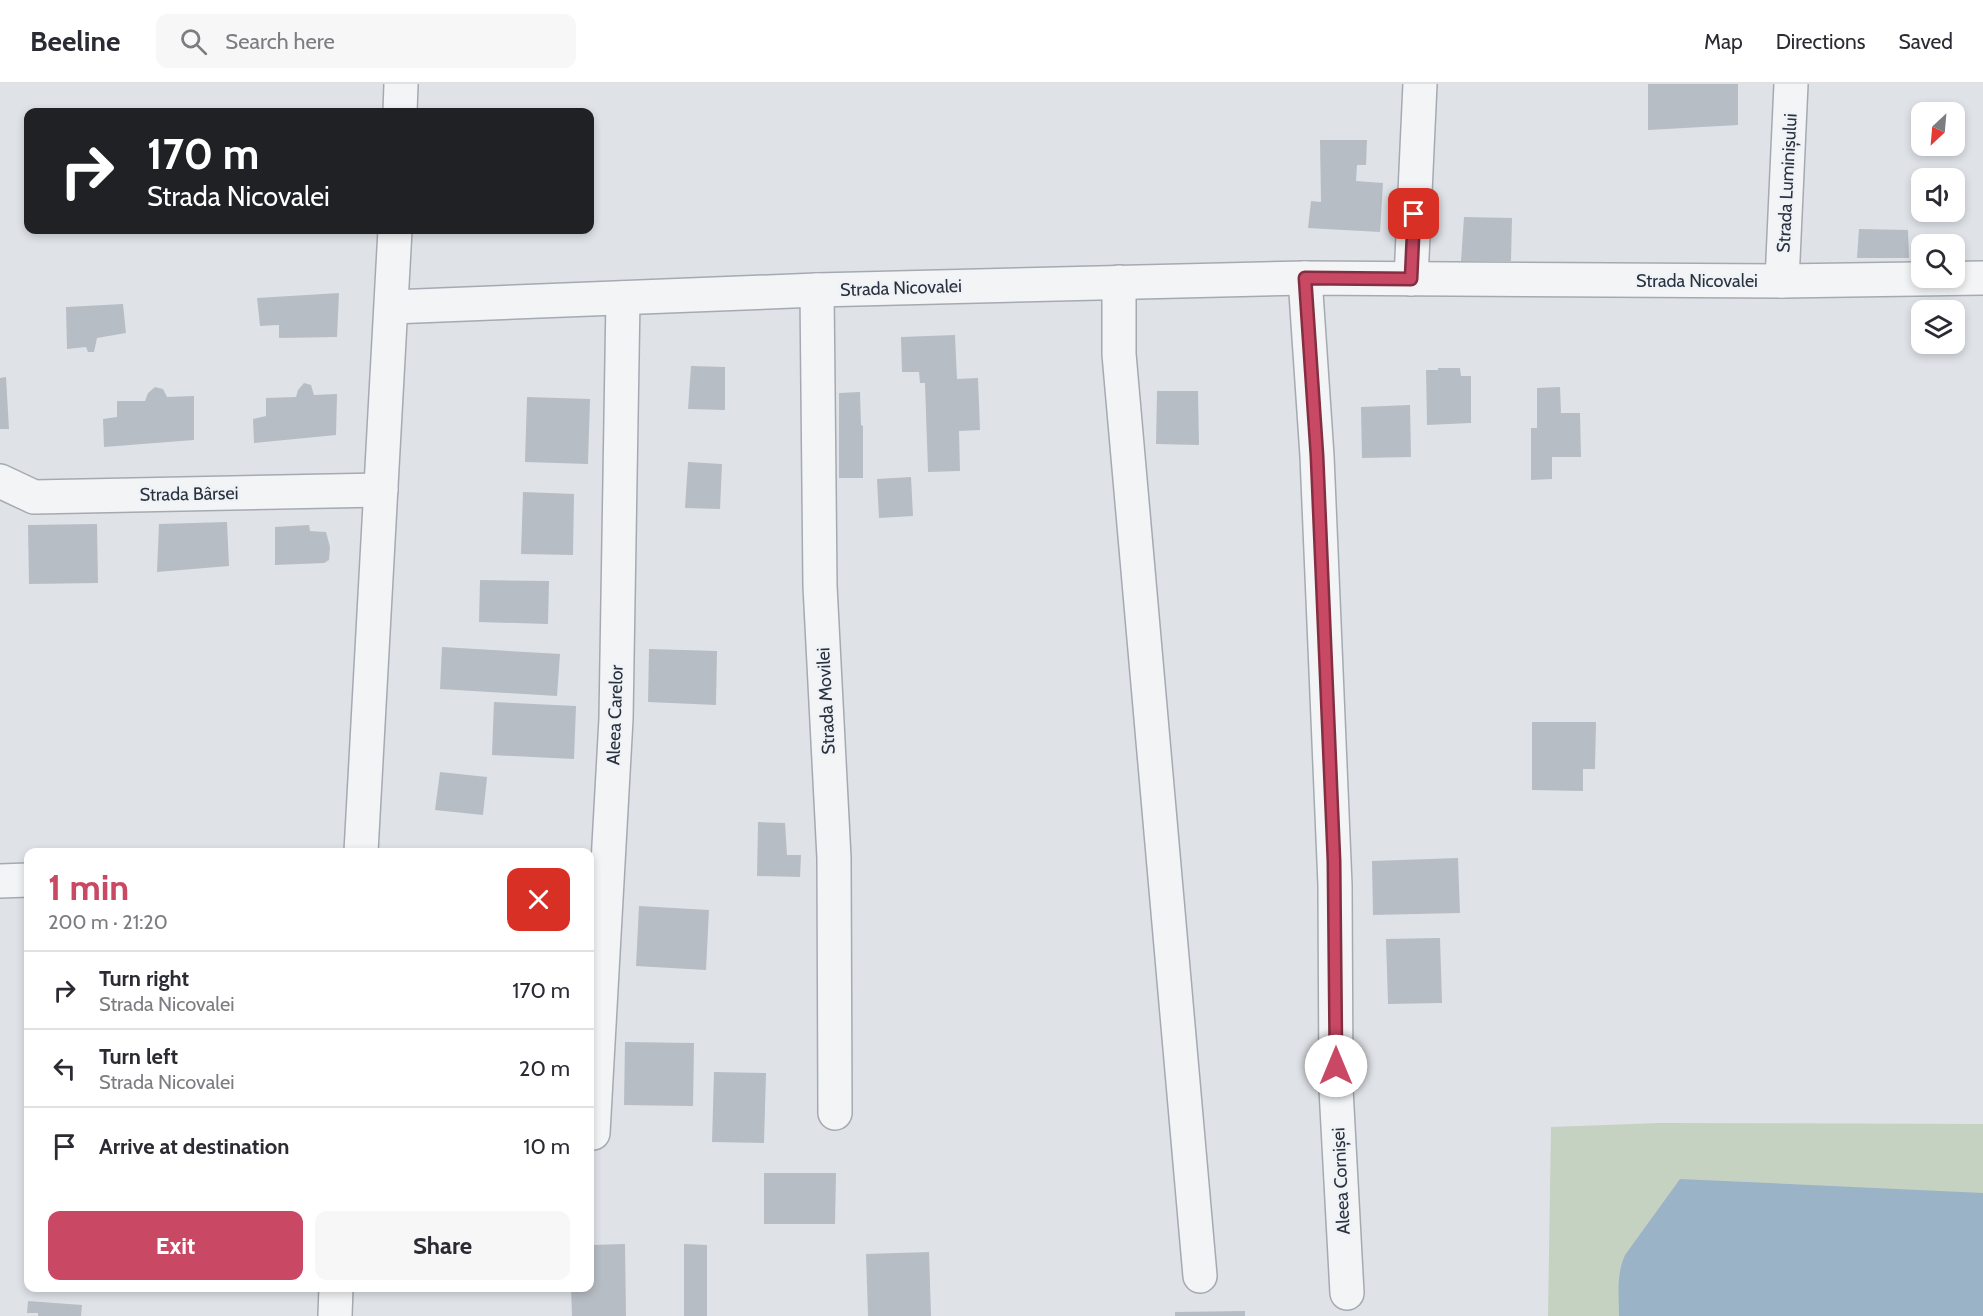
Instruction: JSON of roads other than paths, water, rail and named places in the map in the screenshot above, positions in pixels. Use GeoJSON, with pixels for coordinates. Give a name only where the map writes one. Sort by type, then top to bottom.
{"type":"FeatureCollection","features":[{"type":"Feature","properties":{"kind":"street"},"geometry":{"type":"LineString","coordinates":[[400,108],[401,84]]}},
{"type":"Feature","properties":{"kind":"street"},"geometry":{"type":"LineString","coordinates":[[1411,279],[1420,84]]}},
{"type":"Feature","properties":{"kind":"street","name":"Strada Luminișului"},"geometry":{"type":"LineString","coordinates":[[1782,281],[1791,84]]}},
{"type":"Feature","properties":{"kind":"street"},"geometry":{"type":"LineString","coordinates":[[361,848],[395,234]]}},
{"type":"Feature","properties":{"kind":"street","name":"Strada Nicovalei"},"geometry":{"type":"LineString","coordinates":[[392,307],[818,290],[1305,278],[1782,281],[1983,278]]}},
{"type":"Feature","properties":{"kind":"street","name":"Aleea Cornișei"},"geometry":{"type":"LineString","coordinates":[[1305,278],[1317,456],[1334,861],[1336,1089],[1347,1293]]}},
{"type":"Feature","properties":{"kind":"street"},"geometry":{"type":"LineString","coordinates":[[1119,282],[1120,366],[1200,1276]]}},
{"type":"Feature","properties":{"kind":"street","name":"Strada Movilei"},"geometry":{"type":"LineString","coordinates":[[818,290],[820,586],[834,858],[835,1113]]}},
{"type":"Feature","properties":{"kind":"street","name":"Aleea Carelor"},"geometry":{"type":"LineString","coordinates":[[594,1115],[616,719],[623,298]]}},
{"type":"Feature","properties":{"kind":"street","name":"Strada Bârsei"},"geometry":{"type":"LineString","coordinates":[[0,481],[34,497],[381,490]]}},
{"type":"Feature","properties":{"kind":"street"},"geometry":{"type":"LineString","coordinates":[[0,881],[24,880]]}},
{"type":"Feature","properties":{"kind":"street"},"geometry":{"type":"LineString","coordinates":[[334,1316],[336,1292]]}},
{"type":"Feature","properties":{"kind":"water"},"geometry":{"type":"Polygon","coordinates":[[[1680,1179],[1983,1193],[1983,1316],[1619,1316],[1619,1278],[1625,1255],[1680,1179]]]}}]}
